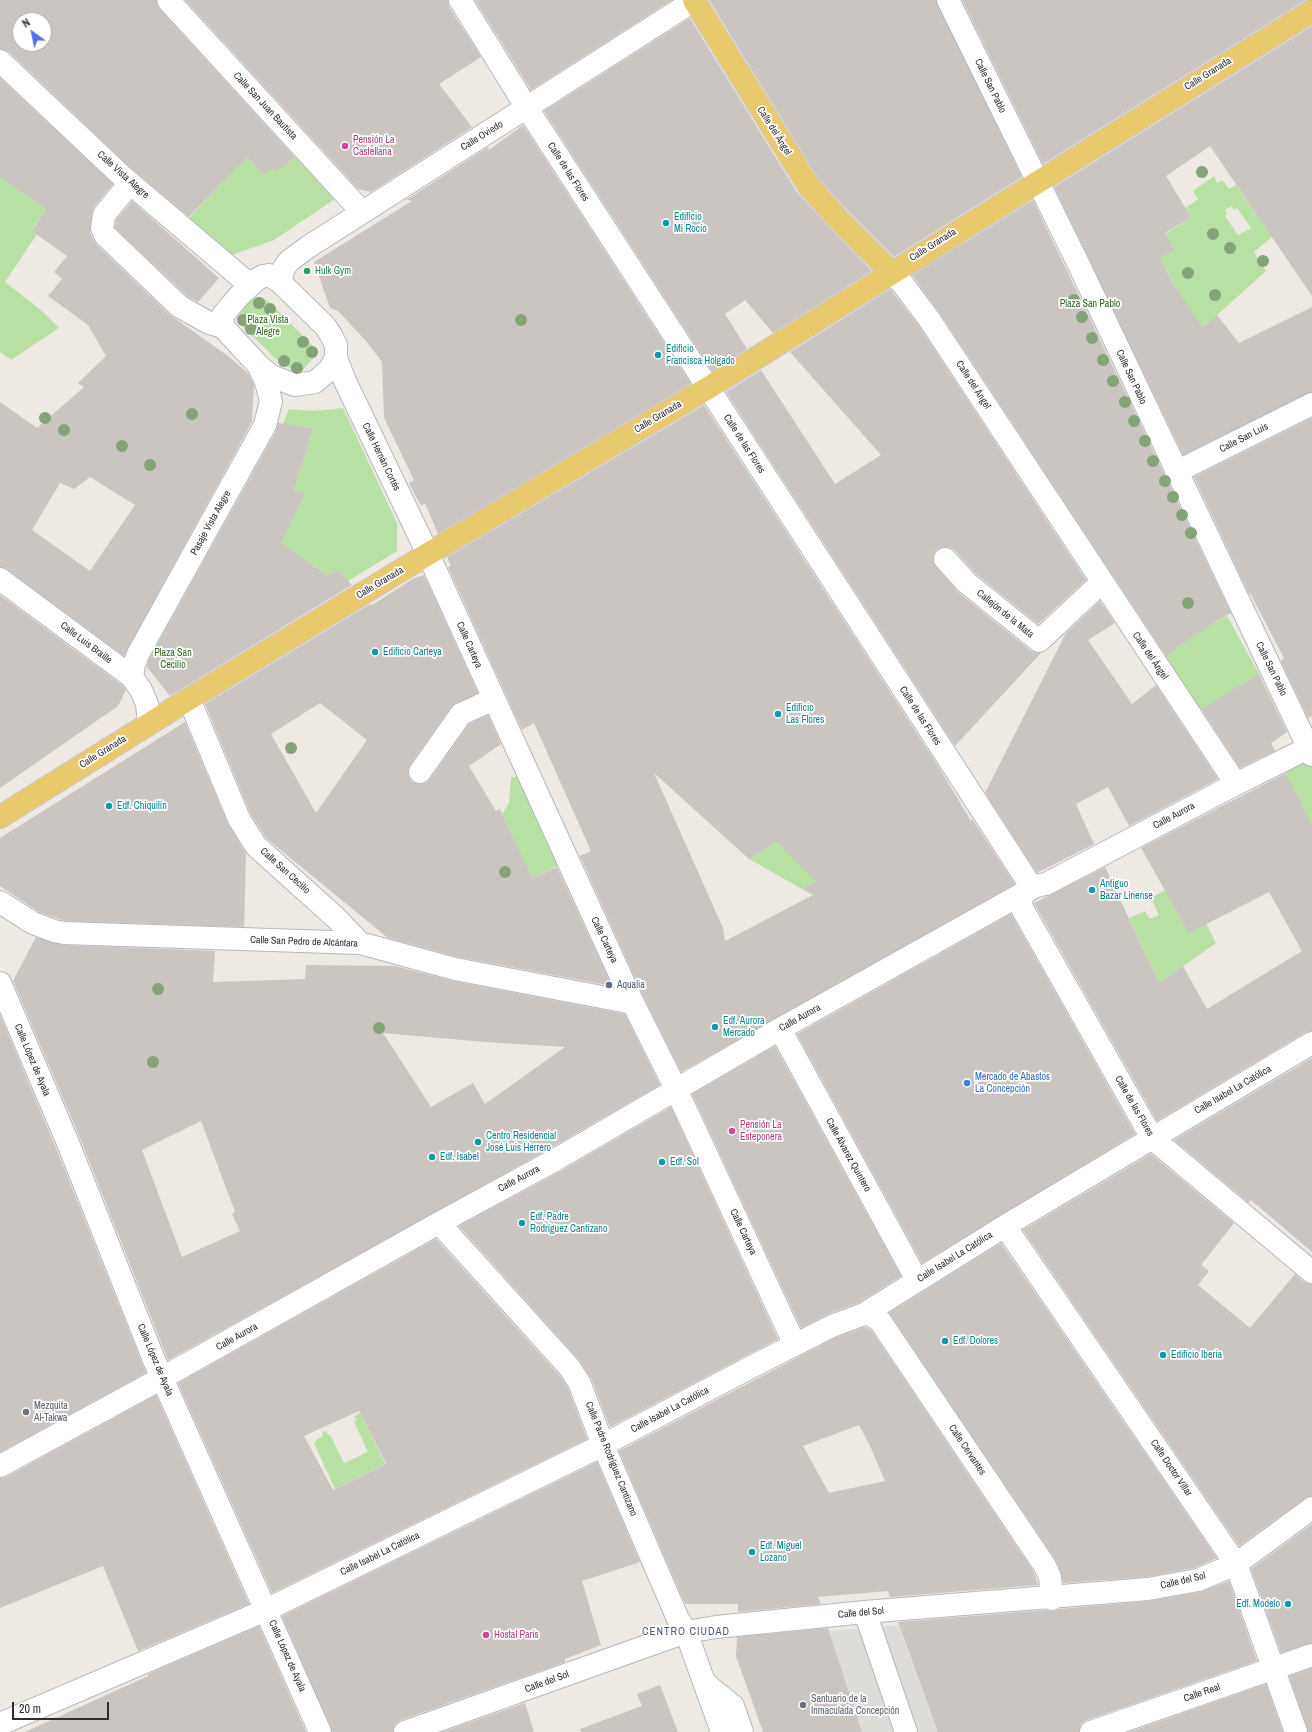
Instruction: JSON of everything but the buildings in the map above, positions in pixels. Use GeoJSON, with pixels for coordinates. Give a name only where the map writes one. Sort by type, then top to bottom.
{"type":"FeatureCollection","features":[{"type":"Feature","properties":{"kind":"main road","name":"Calle del Ángel"},"geometry":{"type":"LineString","coordinates":[[694,0],[808,185],[837,218],[891,272]]}},
{"type":"Feature","properties":{"kind":"main road","name":"Calle Granada"},"geometry":{"type":"LineString","coordinates":[[0,816],[149,723],[428,554],[708,388],[891,272],[1312,11]]}},
{"type":"Feature","properties":{"kind":"street","name":"Calle San Juan Bautista"},"geometry":{"type":"LineString","coordinates":[[168,0],[362,212]]}},
{"type":"Feature","properties":{"kind":"street","name":"Calle de las Flores"},"geometry":{"type":"LineString","coordinates":[[460,0],[527,108],[1031,888],[1020,902],[1023,910],[1152,1138],[1312,1272]]}},
{"type":"Feature","properties":{"kind":"street","name":"Calle Oviedo"},"geometry":{"type":"LineString","coordinates":[[280,282],[284,268],[295,256],[694,0]]}},
{"type":"Feature","properties":{"kind":"street","name":"Calle San Pablo"},"geometry":{"type":"LineString","coordinates":[[948,0],[1077,261],[1176,472],[1311,750]]}},
{"type":"Feature","properties":{"kind":"street","name":"Calle Vista Alegre"},"geometry":{"type":"LineString","coordinates":[[0,61],[130,183],[250,285]]}},
{"type":"Feature","properties":{"kind":"street"},"geometry":{"type":"LineString","coordinates":[[130,183],[104,215],[102,228],[105,235],[180,306],[209,323],[223,327],[259,366],[271,376],[282,382],[295,385],[305,385],[323,377],[336,358],[336,346],[325,326],[280,282],[269,275],[263,276],[250,285],[239,296],[223,315],[223,327]]}},
{"type":"Feature","properties":{"kind":"street","name":"Calle del Ángel"},"geometry":{"type":"LineString","coordinates":[[891,272],[902,283],[929,319],[1236,784]]}},
{"type":"Feature","properties":{"kind":"street","name":"Calle Hernán Cortés"},"geometry":{"type":"LineString","coordinates":[[336,358],[345,381],[428,554]]}},
{"type":"Feature","properties":{"kind":"street","name":"Pasaje Vista Alegre"},"geometry":{"type":"LineString","coordinates":[[132,677],[138,654],[265,425],[271,401],[266,382],[259,366]]}},
{"type":"Feature","properties":{"kind":"street","name":"Calle San Luis"},"geometry":{"type":"LineString","coordinates":[[1176,472],[1312,404]]}},
{"type":"Feature","properties":{"kind":"street","name":"Calle Carteya"},"geometry":{"type":"LineString","coordinates":[[428,554],[633,1003],[676,1089],[795,1345]]}},
{"type":"Feature","properties":{"kind":"street","name":"Callejón de la Mata"},"geometry":{"type":"LineString","coordinates":[[945,559],[967,583],[1039,641],[1102,582]]}},
{"type":"Feature","properties":{"kind":"street","name":"Calle Luis Braille"},"geometry":{"type":"LineString","coordinates":[[0,579],[132,677],[141,690],[147,704],[149,723]]}},
{"type":"Feature","properties":{"kind":"street","name":"Calle San Cecilio"},"geometry":{"type":"LineString","coordinates":[[189,699],[239,819],[256,846],[336,918],[360,943]]}},
{"type":"Feature","properties":{"kind":"street"},"geometry":{"type":"LineString","coordinates":[[420,772],[461,714],[494,699]]}},
{"type":"Feature","properties":{"kind":"street","name":"Calle Aurora"},"geometry":{"type":"LineString","coordinates":[[0,1466],[162,1378],[439,1222],[555,1160],[780,1029],[1031,888],[1046,884],[1236,784],[1311,750]]}},
{"type":"Feature","properties":{"kind":"street","name":"Calle San Pedro de Alcántara"},"geometry":{"type":"LineString","coordinates":[[0,902],[33,923],[64,933],[360,943],[455,969],[633,1003]]}},
{"type":"Feature","properties":{"kind":"street","name":"Calle López de Ayala"},"geometry":{"type":"LineString","coordinates":[[0,984],[64,1136],[162,1378],[320,1732]]}},
{"type":"Feature","properties":{"kind":"street","name":"Calle Álvarez Quintero"},"geometry":{"type":"LineString","coordinates":[[780,1029],[917,1280]]}},
{"type":"Feature","properties":{"kind":"street","name":"Calle Isabel La Católica"},"geometry":{"type":"LineString","coordinates":[[0,1724],[266,1610],[603,1445],[795,1345],[849,1319],[864,1314],[1005,1226],[1312,1043]]}},
{"type":"Feature","properties":{"kind":"street","name":"Calle Padre Rodríguez Cantizano"},"geometry":{"type":"LineString","coordinates":[[439,1222],[569,1367],[586,1398],[603,1445],[678,1619],[686,1632],[722,1732]]}},
{"type":"Feature","properties":{"kind":"street","name":"Calle Doctor Villar"},"geometry":{"type":"LineString","coordinates":[[1005,1226],[1236,1564],[1296,1732]]}},
{"type":"Feature","properties":{"kind":"street","name":"Calle Cervantes"},"geometry":{"type":"LineString","coordinates":[[864,1314],[871,1315],[880,1321],[1044,1566],[1050,1577],[1052,1598]]}},
{"type":"Feature","properties":{"kind":"street","name":"Calle del Sol"},"geometry":{"type":"LineString","coordinates":[[405,1732],[686,1632],[716,1627],[865,1612],[1148,1589],[1198,1580],[1236,1564],[1312,1508]]}},
{"type":"Feature","properties":{"kind":"street"},"geometry":{"type":"LineString","coordinates":[[865,1612],[906,1732]]}},
{"type":"Feature","properties":{"kind":"street","name":"Calle Real"},"geometry":{"type":"LineString","coordinates":[[1091,1732],[1312,1655]]}},
{"type":"Feature","properties":{"kind":"street"},"geometry":{"type":"LineString","coordinates":[[705,1683],[717,1696],[733,1706],[742,1732]]}},
{"type":"Feature","properties":{"kind":"green space"},"geometry":{"type":"Polygon","coordinates":[[[57,131],[70,143],[30,198],[46,209],[32,230],[37,234],[5,282],[42,311],[59,328],[11,360],[0,352],[0,166],[18,182],[57,131]]]}},
{"type":"Feature","properties":{"kind":"green space"},"geometry":{"type":"Polygon","coordinates":[[[244,154],[263,175],[273,169],[276,172],[299,154],[338,197],[274,240],[229,256],[188,219],[222,183],[244,154]]]}},
{"type":"Feature","properties":{"kind":"green space"},"geometry":{"type":"Polygon","coordinates":[[[1214,176],[1217,183],[1222,180],[1229,189],[1236,185],[1272,237],[1254,252],[1266,271],[1217,315],[1195,332],[1177,289],[1160,258],[1165,234],[1191,217],[1186,208],[1198,199],[1193,191],[1214,176]],[[1232,206],[1225,210],[1227,214],[1225,216],[1238,235],[1251,228],[1237,208],[1234,210],[1232,206]]]}},
{"type":"Feature","properties":{"kind":"green space","name":"Plaza Vista Alegre"},"geometry":{"type":"Polygon","coordinates":[[[262,297],[269,302],[317,350],[316,355],[301,372],[297,373],[276,359],[243,327],[239,321],[239,316],[246,304],[255,298],[262,297]]]}},
{"type":"Feature","properties":{"kind":"green space"},"geometry":{"type":"Polygon","coordinates":[[[343,408],[397,523],[397,551],[348,581],[338,570],[327,575],[309,562],[274,549],[305,495],[294,490],[313,428],[283,424],[289,409],[314,411],[343,408]]]}},
{"type":"Feature","properties":{"kind":"green space"},"geometry":{"type":"Polygon","coordinates":[[[1208,614],[1212,624],[1227,616],[1259,674],[1200,710],[1165,656],[1197,634],[1208,614]]]}},
{"type":"Feature","properties":{"kind":"green space"},"geometry":{"type":"Polygon","coordinates":[[[1312,757],[1312,825],[1284,770],[1312,757]]]}},
{"type":"Feature","properties":{"kind":"green space"},"geometry":{"type":"Polygon","coordinates":[[[517,776],[560,865],[502,892],[494,840],[512,834],[502,814],[509,803],[511,778],[517,776]]]}},
{"type":"Feature","properties":{"kind":"green space"},"geometry":{"type":"Polygon","coordinates":[[[777,842],[828,875],[802,889],[749,859],[777,842]]]}},
{"type":"Feature","properties":{"kind":"green space"},"geometry":{"type":"Polygon","coordinates":[[[1165,890],[1180,917],[1198,908],[1216,943],[1159,983],[1129,918],[1145,911],[1150,919],[1159,915],[1151,898],[1165,890]]]}},
{"type":"Feature","properties":{"kind":"green space"},"geometry":{"type":"Polygon","coordinates":[[[360,1413],[385,1464],[335,1489],[314,1443],[323,1436],[322,1433],[326,1431],[328,1435],[330,1435],[344,1463],[368,1452],[354,1422],[357,1420],[354,1416],[360,1413]]]}},
{"type":"Feature","properties":{"kind":"shaded area"},"geometry":{"type":"Polygon","coordinates":[[[899,1625],[938,1732],[862,1732],[829,1631],[899,1625]]]}},
{"type":"Feature","properties":{"kind":"place","name":"Pensión La Castellana"},"geometry":{"type":"Point","coordinates":[345,146]}},
{"type":"Feature","properties":{"kind":"place","name":"Edificio Mi Rocío"},"geometry":{"type":"Point","coordinates":[666,223]}},
{"type":"Feature","properties":{"kind":"place","name":"Hulk Gym"},"geometry":{"type":"Point","coordinates":[307,271]}},
{"type":"Feature","properties":{"kind":"place","name":"Edificio Francisca Holgado"},"geometry":{"type":"Point","coordinates":[658,355]}},
{"type":"Feature","properties":{"kind":"place","name":"Edificio Carteya"},"geometry":{"type":"Point","coordinates":[375,652]}},
{"type":"Feature","properties":{"kind":"place","name":"Edificio Las Flores"},"geometry":{"type":"Point","coordinates":[778,714]}},
{"type":"Feature","properties":{"kind":"place","name":"Edf. Chiquilín"},"geometry":{"type":"Point","coordinates":[109,806]}},
{"type":"Feature","properties":{"kind":"place","name":"Antiguo Bazar Linense"},"geometry":{"type":"Point","coordinates":[1092,890]}},
{"type":"Feature","properties":{"kind":"place","name":"Aqualia"},"geometry":{"type":"Point","coordinates":[609,985]}},
{"type":"Feature","properties":{"kind":"place","name":"Edf. Aurora Mercado"},"geometry":{"type":"Point","coordinates":[715,1027]}},
{"type":"Feature","properties":{"kind":"place","name":"Mercado de Abastos La Concepción"},"geometry":{"type":"Point","coordinates":[967,1083]}},
{"type":"Feature","properties":{"kind":"place","name":"Pensión La Esteponera"},"geometry":{"type":"Point","coordinates":[732,1131]}},
{"type":"Feature","properties":{"kind":"place","name":"Centro Residencial José Luis Herrero"},"geometry":{"type":"Point","coordinates":[478,1142]}},
{"type":"Feature","properties":{"kind":"place","name":"Edf. Isabel"},"geometry":{"type":"Point","coordinates":[432,1157]}},
{"type":"Feature","properties":{"kind":"place","name":"Edf. Sol"},"geometry":{"type":"Point","coordinates":[662,1162]}},
{"type":"Feature","properties":{"kind":"place","name":"Edf. Padre Rodríguez Cantizano"},"geometry":{"type":"Point","coordinates":[522,1223]}},
{"type":"Feature","properties":{"kind":"place","name":"Edf. Dolores"},"geometry":{"type":"Point","coordinates":[945,1341]}},
{"type":"Feature","properties":{"kind":"place","name":"Edificio Iberia"},"geometry":{"type":"Point","coordinates":[1163,1355]}},
{"type":"Feature","properties":{"kind":"place","name":"Mezquita Al-Takwa"},"geometry":{"type":"Point","coordinates":[26,1412]}},
{"type":"Feature","properties":{"kind":"place","name":"Edf. Miguel Lozano"},"geometry":{"type":"Point","coordinates":[752,1552]}},
{"type":"Feature","properties":{"kind":"place","name":"Edf. Modelo"},"geometry":{"type":"Point","coordinates":[1288,1604]}},
{"type":"Feature","properties":{"kind":"place","name":"Hostal París"},"geometry":{"type":"Point","coordinates":[486,1635]}},
{"type":"Feature","properties":{"kind":"place","name":"Santuario de la Inmaculada Concepción"},"geometry":{"type":"Point","coordinates":[803,1705]}},
{"type":"Feature","properties":{"kind":"district","name":"CENTRO CIUDAD"},"geometry":{"type":"Point","coordinates":[686,1632]}},
{"type":"Feature","properties":{"kind":"park label","name":"Plaza San Pablo"},"geometry":{"type":"Point","coordinates":[1090,304]}},
{"type":"Feature","properties":{"kind":"park label","name":"Plaza San Cecilio"},"geometry":{"type":"Point","coordinates":[173,658]}}]}
